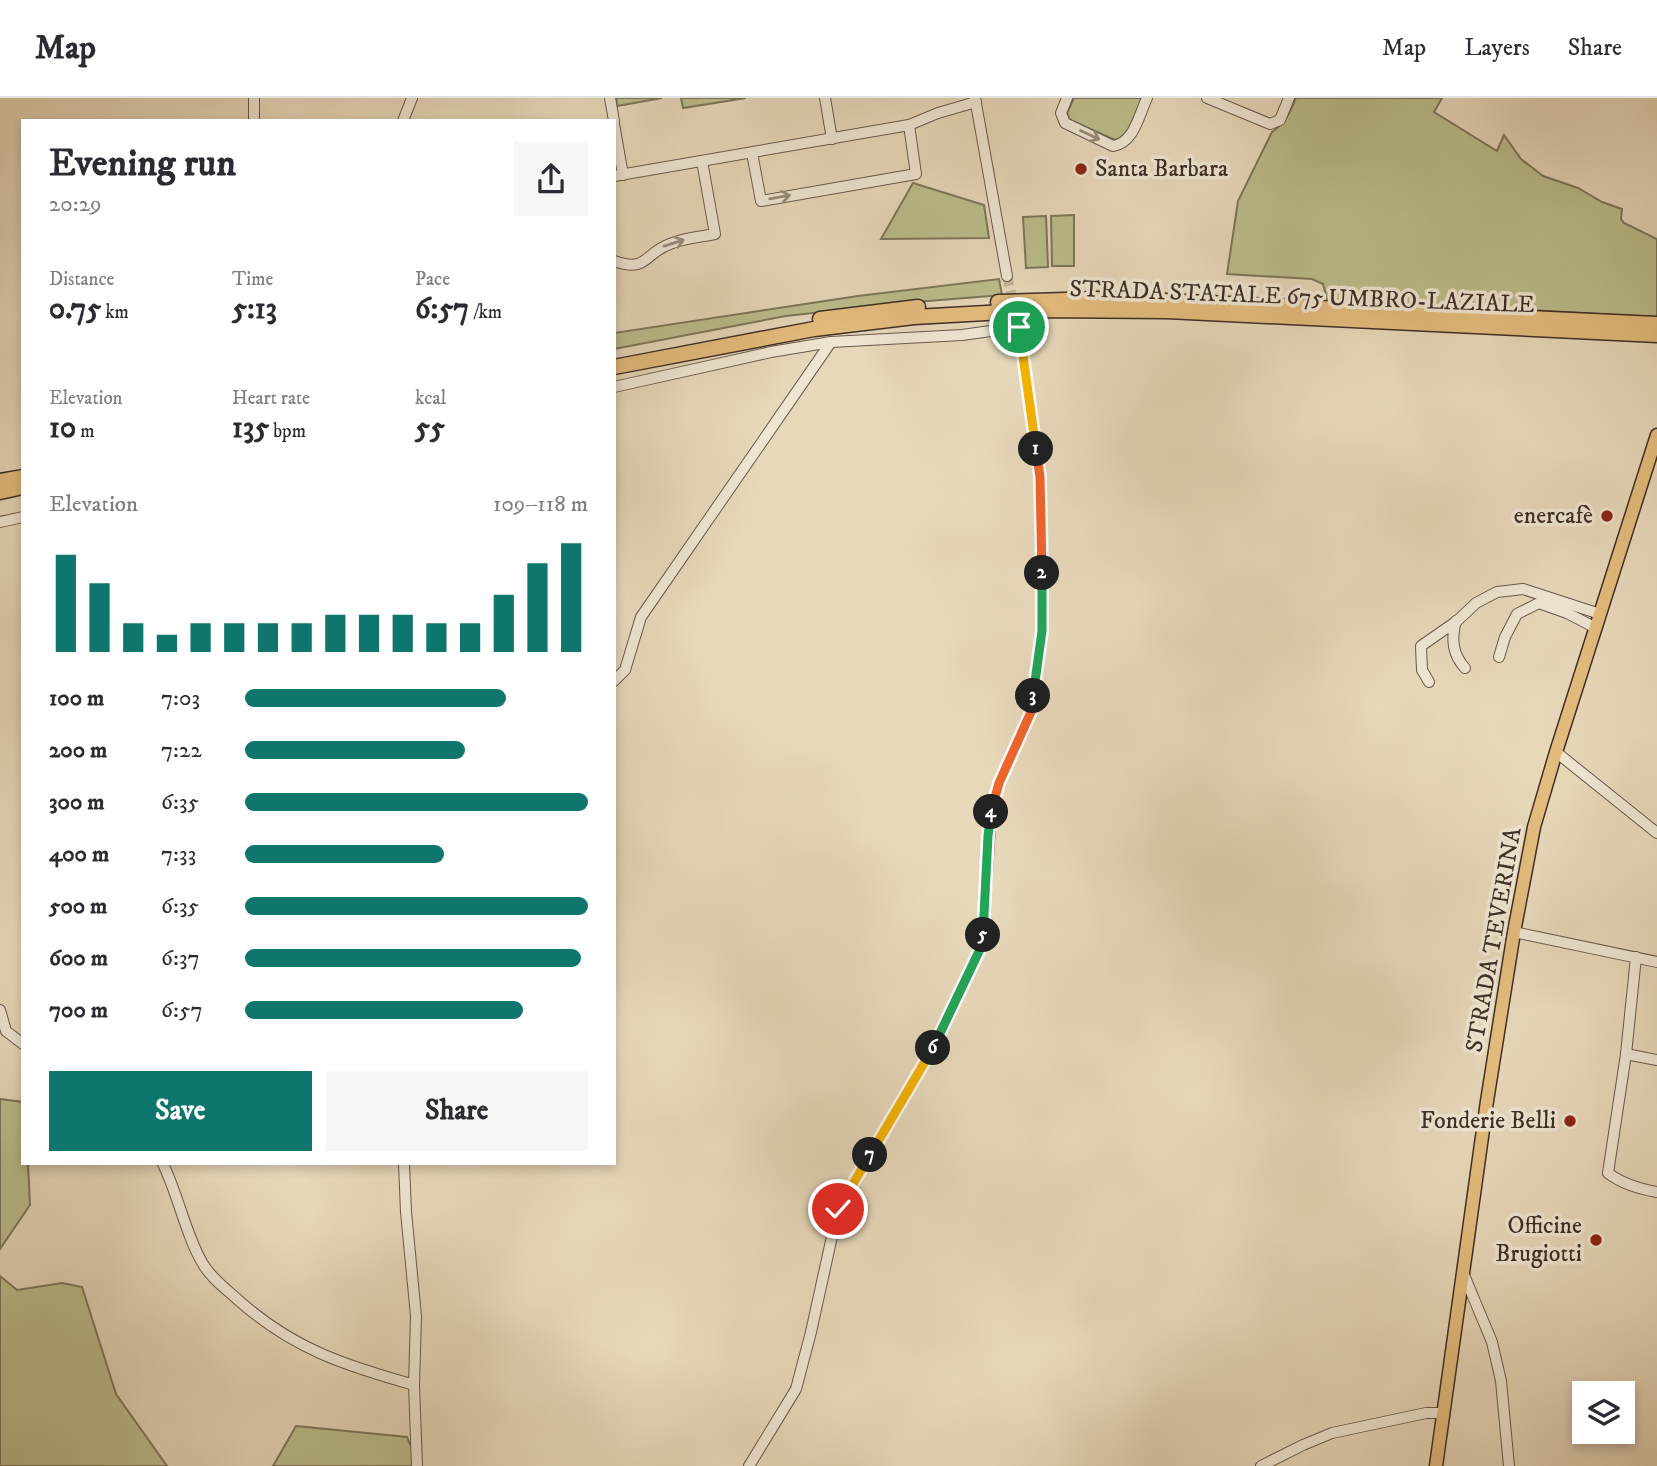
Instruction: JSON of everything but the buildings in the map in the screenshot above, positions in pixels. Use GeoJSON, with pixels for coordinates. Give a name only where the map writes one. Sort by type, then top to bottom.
{"type":"FeatureCollection","features":[{"type":"Feature","properties":{"kind":"highway","name":"STRADA STATALE 675 UMBRO-LAZIALE"},"geometry":{"type":"LineString","coordinates":[[616,358],[764,327],[865,312],[1038,300],[1166,301],[1657,324]]}},
{"type":"Feature","properties":{"kind":"highway","name":"STRADA STATALE 675 UMBRO-LAZIALE"},"geometry":{"type":"LineString","coordinates":[[616,368],[814,329],[914,317],[1027,311],[1167,312],[1657,335]]}},
{"type":"Feature","properties":{"kind":"highway"},"geometry":{"type":"LineString","coordinates":[[0,481],[21,477]]}},
{"type":"Feature","properties":{"kind":"highway"},"geometry":{"type":"LineString","coordinates":[[0,492],[21,487]]}},
{"type":"Feature","properties":{"kind":"main road","name":"STRADA TEVERINA"},"geometry":{"type":"LineString","coordinates":[[1436,1466],[1487,1101],[1534,827],[1657,435]]}},
{"type":"Feature","properties":{"kind":"street"},"geometry":{"type":"LineString","coordinates":[[254,98],[254,119]]}},
{"type":"Feature","properties":{"kind":"street"},"geometry":{"type":"LineString","coordinates":[[404,119],[412,98]]}},
{"type":"Feature","properties":{"kind":"street"},"geometry":{"type":"LineString","coordinates":[[610,98],[613,119]]}},
{"type":"Feature","properties":{"kind":"street"},"geometry":{"type":"LineString","coordinates":[[825,98],[832,139]]}},
{"type":"Feature","properties":{"kind":"street"},"geometry":{"type":"LineString","coordinates":[[1067,98],[1061,113],[1065,123],[1113,146],[1122,145],[1129,139],[1147,98]]}},
{"type":"Feature","properties":{"kind":"street"},"geometry":{"type":"LineString","coordinates":[[1207,98],[1270,124],[1280,120],[1289,98]]}},
{"type":"Feature","properties":{"kind":"street"},"geometry":{"type":"LineString","coordinates":[[616,150],[618,176],[909,125],[975,100],[1007,276]]}},
{"type":"Feature","properties":{"kind":"street"},"geometry":{"type":"LineString","coordinates":[[752,153],[761,201],[916,174],[909,125]]}},
{"type":"Feature","properties":{"kind":"street"},"geometry":{"type":"LineString","coordinates":[[616,261],[636,266],[651,258],[660,248],[672,243],[715,234],[702,161]]}},
{"type":"Feature","properties":{"kind":"street"},"geometry":{"type":"LineString","coordinates":[[616,387],[771,352],[831,342],[962,335],[1019,327],[1040,477],[1042,631],[1031,712],[999,783],[991,814],[982,945],[930,1053],[838,1209],[796,1389],[749,1466]]}},
{"type":"Feature","properties":{"kind":"street"},"geometry":{"type":"LineString","coordinates":[[616,679],[625,670],[641,617],[831,342]]}},
{"type":"Feature","properties":{"kind":"street"},"geometry":{"type":"LineString","coordinates":[[0,522],[21,517]]}},
{"type":"Feature","properties":{"kind":"street"},"geometry":{"type":"LineString","coordinates":[[1429,682],[1422,670],[1421,646],[1457,621],[1476,603],[1497,592],[1524,589],[1601,614]]}},
{"type":"Feature","properties":{"kind":"street"},"geometry":{"type":"LineString","coordinates":[[1499,657],[1504,636],[1517,614],[1539,603],[1596,628]]}},
{"type":"Feature","properties":{"kind":"street"},"geometry":{"type":"LineString","coordinates":[[1457,621],[1451,637],[1459,662],[1465,668]]}},
{"type":"Feature","properties":{"kind":"street"},"geometry":{"type":"LineString","coordinates":[[1556,752],[1657,833]]}},
{"type":"Feature","properties":{"kind":"street"},"geometry":{"type":"LineString","coordinates":[[1514,932],[1657,962]]}},
{"type":"Feature","properties":{"kind":"street"},"geometry":{"type":"LineString","coordinates":[[1636,957],[1626,1054],[1608,1173],[1642,1189],[1657,1192]]}},
{"type":"Feature","properties":{"kind":"street"},"geometry":{"type":"LineString","coordinates":[[0,1010],[6,1031],[21,1043]]}},
{"type":"Feature","properties":{"kind":"street"},"geometry":{"type":"LineString","coordinates":[[1626,1054],[1657,1060]]}},
{"type":"Feature","properties":{"kind":"street"},"geometry":{"type":"LineString","coordinates":[[163,1165],[202,1262],[217,1281],[243,1305],[283,1336],[323,1356],[414,1385]]}},
{"type":"Feature","properties":{"kind":"street"},"geometry":{"type":"LineString","coordinates":[[404,1165],[416,1316],[414,1385],[417,1466]]}},
{"type":"Feature","properties":{"kind":"street"},"geometry":{"type":"LineString","coordinates":[[1464,1275],[1492,1342],[1501,1381],[1509,1466]]}},
{"type":"Feature","properties":{"kind":"street"},"geometry":{"type":"LineString","coordinates":[[1261,1466],[1332,1433],[1426,1413],[1443,1413]]}},
{"type":"Feature","properties":{"kind":"green space"},"geometry":{"type":"Polygon","coordinates":[[[616,98],[662,98],[617,106],[616,98]]]}},
{"type":"Feature","properties":{"kind":"green space"},"geometry":{"type":"Polygon","coordinates":[[[681,98],[746,98],[683,108],[681,98]]]}},
{"type":"Feature","properties":{"kind":"green space"},"geometry":{"type":"Polygon","coordinates":[[[1074,98],[1143,98],[1126,137],[1115,140],[1070,120],[1067,113],[1074,98]]]}},
{"type":"Feature","properties":{"kind":"green space"},"geometry":{"type":"Polygon","coordinates":[[[1296,98],[1442,98],[1434,112],[1497,151],[1504,135],[1521,159],[1543,176],[1578,188],[1602,202],[1622,209],[1621,219],[1624,223],[1657,239],[1657,317],[1327,299],[1323,284],[1312,279],[1227,274],[1238,201],[1272,132],[1287,117],[1296,98]]]}},
{"type":"Feature","properties":{"kind":"green space"},"geometry":{"type":"Polygon","coordinates":[[[913,183],[984,205],[989,238],[881,239],[913,183]]]}},
{"type":"Feature","properties":{"kind":"green space"},"geometry":{"type":"Polygon","coordinates":[[[1074,215],[1074,266],[1052,266],[1051,216],[1074,215]]]}},
{"type":"Feature","properties":{"kind":"green space"},"geometry":{"type":"Polygon","coordinates":[[[1046,216],[1048,267],[1026,268],[1023,217],[1046,216]]]}},
{"type":"Feature","properties":{"kind":"green space"},"geometry":{"type":"Polygon","coordinates":[[[999,279],[1002,295],[786,316],[616,349],[616,333],[858,296],[999,279]]]}},
{"type":"Feature","properties":{"kind":"green space"},"geometry":{"type":"Polygon","coordinates":[[[0,1099],[21,1102],[21,1165],[28,1165],[30,1205],[0,1249],[0,1099]]]}},
{"type":"Feature","properties":{"kind":"green space"},"geometry":{"type":"Polygon","coordinates":[[[0,1276],[17,1290],[62,1283],[82,1287],[116,1394],[167,1466],[0,1466],[0,1276]]]}},
{"type":"Feature","properties":{"kind":"green space"},"geometry":{"type":"Polygon","coordinates":[[[296,1426],[407,1437],[414,1453],[414,1466],[273,1466],[296,1426]]]}},
{"type":"Feature","properties":{"kind":"tunnel"},"geometry":{"type":"LineString","coordinates":[[1007,276],[1019,327]]}},
{"type":"Feature","properties":{"kind":"place","name":"Santa Barbara"},"geometry":{"type":"Point","coordinates":[1081,169]}},
{"type":"Feature","properties":{"kind":"place","name":"enercafè"},"geometry":{"type":"Point","coordinates":[1607,516]}},
{"type":"Feature","properties":{"kind":"place","name":"Fonderie Belli"},"geometry":{"type":"Point","coordinates":[1570,1121]}},
{"type":"Feature","properties":{"kind":"place","name":"Officine Brugiotti"},"geometry":{"type":"Point","coordinates":[1596,1240]}},
{"type":"Feature","properties":{"kind":"route"},"geometry":{"type":"LineString","coordinates":[[838,1209],[930,1053],[982,945],[991,814],[999,783],[1031,712],[1042,631],[1040,477],[1019,327]]}}]}
